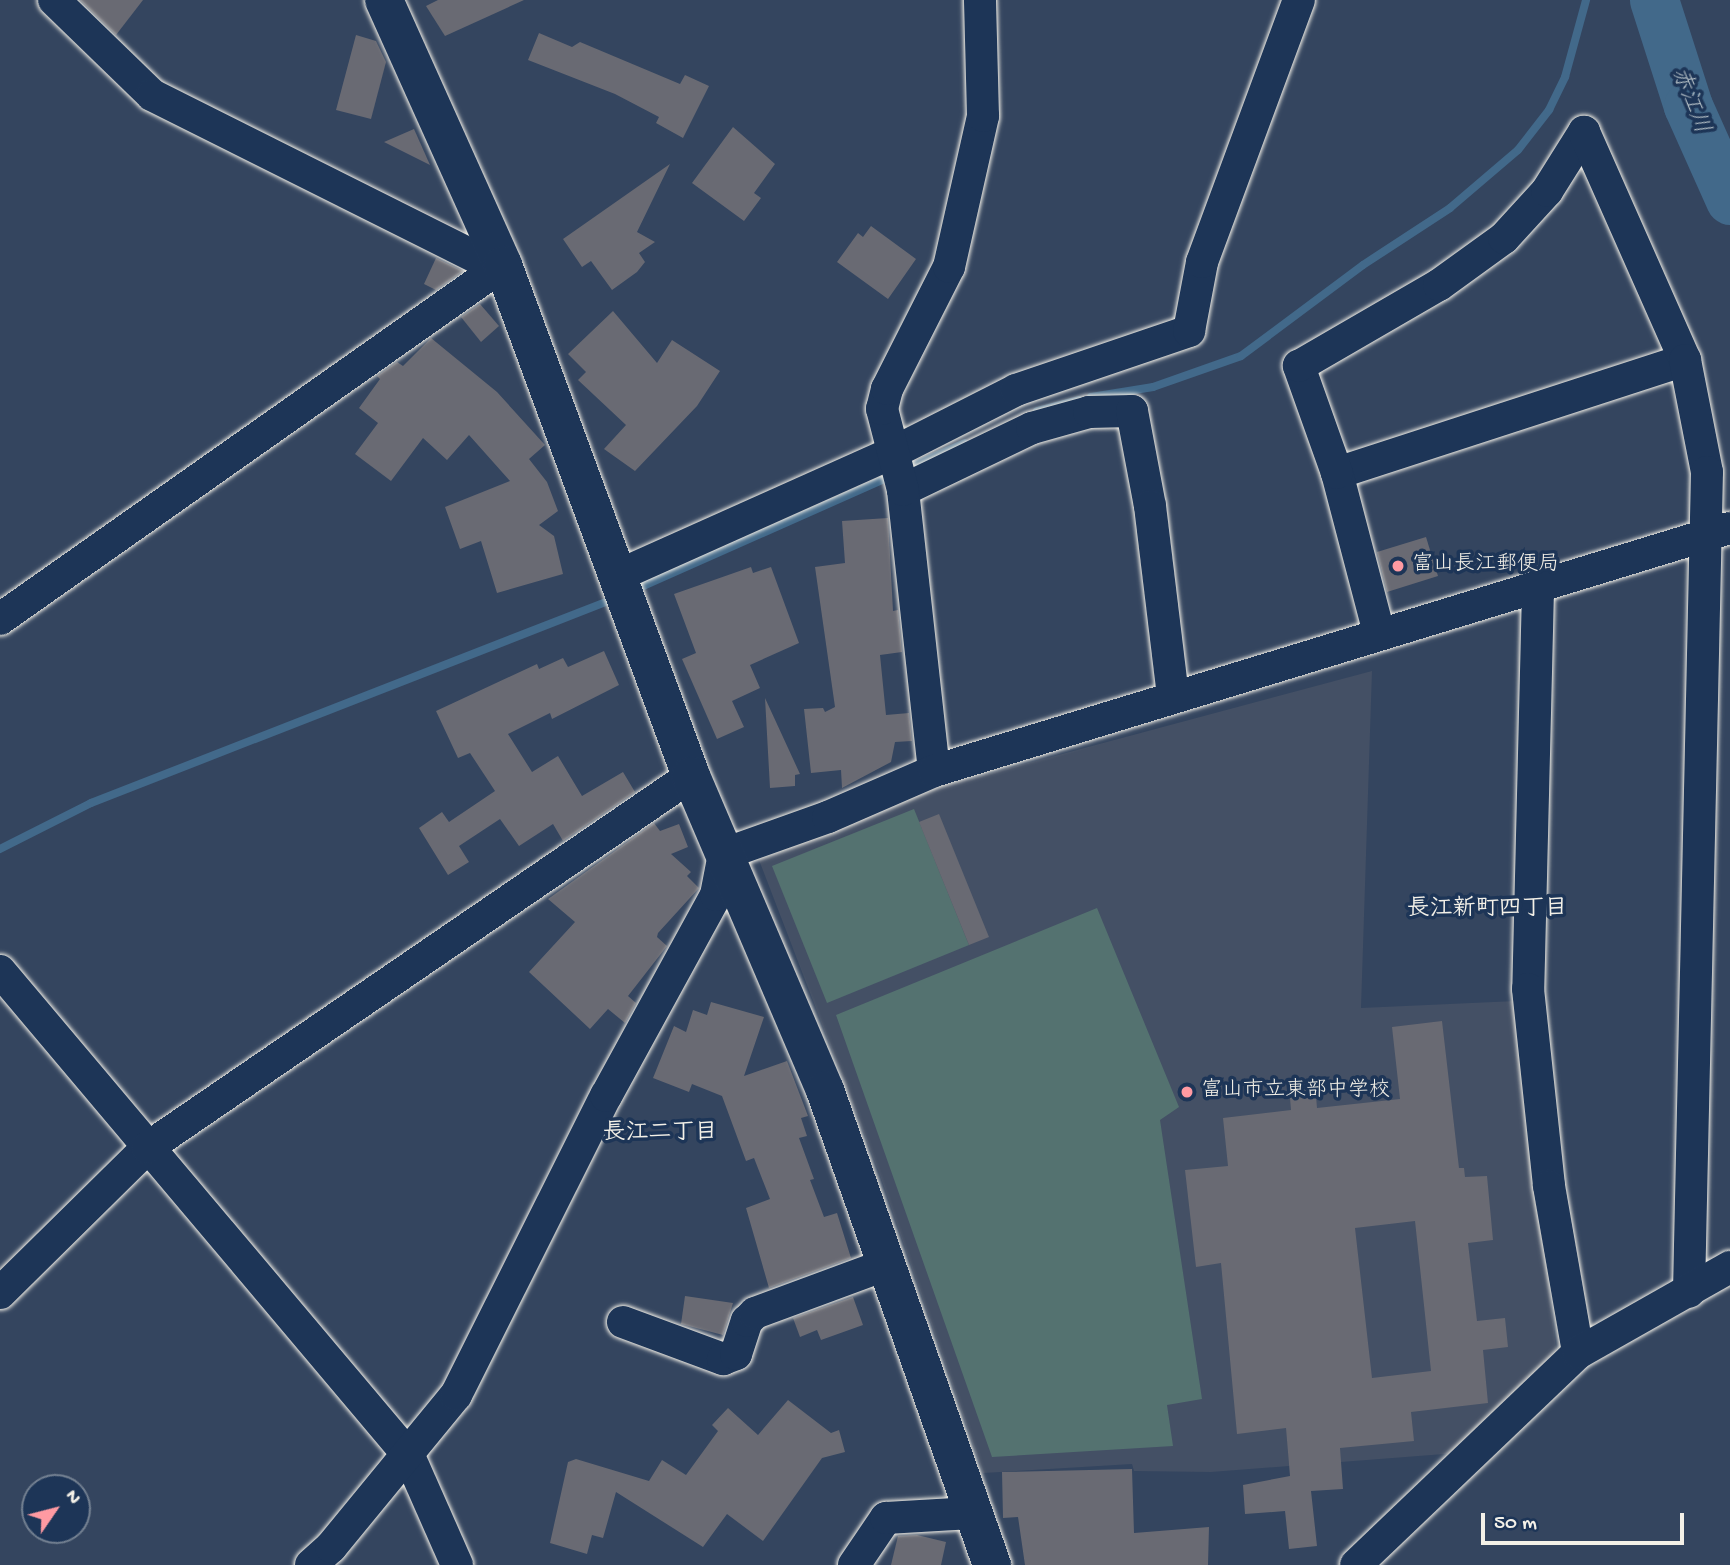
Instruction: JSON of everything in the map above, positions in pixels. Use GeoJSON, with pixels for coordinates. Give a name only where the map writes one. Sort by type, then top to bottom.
{"type":"FeatureCollection","features":[{"type":"Feature","properties":{"kind":"street"},"geometry":{"type":"LineString","coordinates":[[54,0],[152,95],[490,261]]}},
{"type":"Feature","properties":{"kind":"street"},"geometry":{"type":"LineString","coordinates":[[384,0],[619,575],[691,776],[825,1090],[992,1565]]}},
{"type":"Feature","properties":{"kind":"street"},"geometry":{"type":"LineString","coordinates":[[934,771],[903,490],[882,409],[887,389],[949,267],[983,116],[981,0]]}},
{"type":"Feature","properties":{"kind":"street"},"geometry":{"type":"LineString","coordinates":[[619,575],[894,453],[1016,390],[1189,331],[1202,262],[1299,0]]}},
{"type":"Feature","properties":{"kind":"street"},"geometry":{"type":"LineString","coordinates":[[1379,633],[1337,474],[1299,366],[1439,285],[1504,238],[1548,191],[1584,132],[1685,360],[1718,531],[1689,1292]]}},
{"type":"Feature","properties":{"kind":"street"},"geometry":{"type":"LineString","coordinates":[[0,619],[490,261]]}},
{"type":"Feature","properties":{"kind":"street"},"geometry":{"type":"LineString","coordinates":[[1337,474],[1685,360]]}},
{"type":"Feature","properties":{"kind":"street"},"geometry":{"type":"LineString","coordinates":[[903,490],[1032,428],[1089,412],[1132,411],[1150,506],[1174,697]]}},
{"type":"Feature","properties":{"kind":"street"},"geometry":{"type":"LineString","coordinates":[[724,854],[828,817],[934,771],[1379,633],[1538,590],[1718,531]]}},
{"type":"Feature","properties":{"kind":"street"},"geometry":{"type":"LineString","coordinates":[[1538,590],[1528,989],[1549,1186],[1578,1353]]}},
{"type":"Feature","properties":{"kind":"street"},"geometry":{"type":"LineString","coordinates":[[0,1293],[147,1148],[691,776]]}},
{"type":"Feature","properties":{"kind":"street"},"geometry":{"type":"LineString","coordinates":[[310,1565],[409,1456],[456,1395],[606,1096],[716,895],[724,854]]}},
{"type":"Feature","properties":{"kind":"street"},"geometry":{"type":"LineString","coordinates":[[0,971],[409,1456],[457,1565]]}},
{"type":"Feature","properties":{"kind":"street"},"geometry":{"type":"LineString","coordinates":[[623,1322],[723,1359],[736,1354],[747,1321],[755,1313],[885,1265]]}},
{"type":"Feature","properties":{"kind":"street"},"geometry":{"type":"LineString","coordinates":[[1356,1565],[1578,1353],[1730,1267]]}},
{"type":"Feature","properties":{"kind":"street"},"geometry":{"type":"LineString","coordinates":[[854,1565],[886,1518],[972,1513]]}},
{"type":"Feature","properties":{"kind":"shaded area","name":"富山市立東部中学校"},"geometry":{"type":"Polygon","coordinates":[[[1372,671],[1361,1008],[1516,1001],[1558,1366],[1457,1453],[1211,1472],[1134,1471],[1132,1464],[983,1473],[880,1175],[759,860],[939,787],[1372,671]]]}},
{"type":"Feature","properties":{"kind":"green space"},"geometry":{"type":"Polygon","coordinates":[[[914,809],[969,945],[827,1003],[772,866],[914,809]]]}},
{"type":"Feature","properties":{"kind":"green space"},"geometry":{"type":"Polygon","coordinates":[[[1097,908],[1179,1107],[1160,1120],[1202,1399],[1167,1405],[1173,1446],[992,1457],[836,1015],[1097,908]]]}},
{"type":"Feature","properties":{"kind":"building"},"geometry":{"type":"Polygon","coordinates":[[[80,0],[143,0],[116,35],[80,0]]]}},
{"type":"Feature","properties":{"kind":"building"},"geometry":{"type":"Polygon","coordinates":[[[438,0],[524,0],[445,36],[426,6],[438,0]]]}},
{"type":"Feature","properties":{"kind":"building"},"geometry":{"type":"Polygon","coordinates":[[[539,33],[572,47],[580,42],[680,84],[685,75],[709,86],[683,138],[656,123],[659,117],[615,94],[528,60],[539,33]]]}},
{"type":"Feature","properties":{"kind":"building"},"geometry":{"type":"Polygon","coordinates":[[[356,35],[376,41],[386,62],[371,119],[336,110],[356,35]]]}},
{"type":"Feature","properties":{"kind":"building"},"geometry":{"type":"Polygon","coordinates":[[[733,127],[775,164],[754,193],[761,198],[744,221],[692,183],[733,127]]]}},
{"type":"Feature","properties":{"kind":"building"},"geometry":{"type":"Polygon","coordinates":[[[414,129],[430,165],[384,142],[414,129]]]}},
{"type":"Feature","properties":{"kind":"building"},"geometry":{"type":"Polygon","coordinates":[[[670,164],[637,232],[655,242],[639,253],[645,262],[637,272],[612,290],[591,261],[582,267],[563,239],[670,164]]]}},
{"type":"Feature","properties":{"kind":"building"},"geometry":{"type":"Polygon","coordinates":[[[871,226],[916,259],[888,299],[837,262],[858,233],[863,237],[871,226]]]}},
{"type":"Feature","properties":{"kind":"building"},"geometry":{"type":"Polygon","coordinates":[[[436,258],[463,271],[436,290],[424,284],[436,258]]]}},
{"type":"Feature","properties":{"kind":"building"},"geometry":{"type":"Polygon","coordinates":[[[480,304],[499,326],[481,342],[461,317],[480,304]]]}},
{"type":"Feature","properties":{"kind":"building"},"geometry":{"type":"Polygon","coordinates":[[[613,311],[657,363],[672,340],[720,371],[697,406],[635,471],[604,449],[626,425],[578,380],[586,372],[568,354],[613,311]]]}},
{"type":"Feature","properties":{"kind":"building"},"geometry":{"type":"Polygon","coordinates":[[[431,338],[497,392],[545,445],[529,459],[547,482],[558,511],[539,525],[554,536],[563,574],[497,593],[481,541],[460,549],[445,507],[510,481],[469,435],[447,460],[423,438],[391,481],[355,454],[378,423],[359,408],[380,379],[377,376],[397,362],[403,366],[431,338]]]}},
{"type":"Feature","properties":{"kind":"building"},"geometry":{"type":"Polygon","coordinates":[[[888,518],[893,611],[898,610],[902,652],[880,655],[886,715],[909,713],[912,741],[895,742],[891,762],[842,788],[841,770],[811,773],[804,709],[823,708],[825,712],[835,707],[815,567],[845,563],[842,521],[888,518]]]}},
{"type":"Feature","properties":{"kind":"building"},"geometry":{"type":"Polygon","coordinates":[[[1426,537],[1438,576],[1387,592],[1377,552],[1426,537]]]}},
{"type":"Feature","properties":{"kind":"building"},"geometry":{"type":"Polygon","coordinates":[[[751,567],[753,573],[771,567],[799,643],[750,665],[760,688],[732,701],[744,727],[717,739],[682,659],[696,653],[674,594],[751,567]]]}},
{"type":"Feature","properties":{"kind":"building"},"geometry":{"type":"Polygon","coordinates":[[[604,651],[619,685],[552,719],[550,713],[508,734],[532,772],[558,756],[582,796],[623,772],[635,792],[563,841],[553,824],[519,846],[500,819],[459,846],[469,862],[448,875],[419,828],[442,812],[449,822],[495,791],[470,753],[458,758],[436,711],[537,664],[539,669],[563,658],[568,667],[604,651]]]}},
{"type":"Feature","properties":{"kind":"building"},"geometry":{"type":"Polygon","coordinates":[[[765,698],[800,774],[795,775],[795,786],[770,788],[765,698]]]}},
{"type":"Feature","properties":{"kind":"building"},"geometry":{"type":"Polygon","coordinates":[[[939,814],[989,937],[969,945],[919,822],[939,814]]]}},
{"type":"Feature","properties":{"kind":"building"},"geometry":{"type":"Polygon","coordinates":[[[654,823],[660,831],[679,824],[688,847],[671,854],[691,872],[687,876],[699,888],[658,933],[657,937],[667,946],[628,996],[636,1003],[625,1023],[608,1009],[590,1029],[529,972],[575,922],[548,899],[654,823]]]}},
{"type":"Feature","properties":{"kind":"building"},"geometry":{"type":"Polygon","coordinates":[[[711,1002],[764,1017],[744,1076],[787,1061],[808,1116],[801,1118],[807,1136],[799,1138],[814,1179],[810,1180],[824,1217],[837,1213],[851,1258],[769,1288],[746,1208],[770,1199],[754,1158],[746,1161],[722,1096],[692,1084],[689,1092],[653,1078],[674,1026],[686,1032],[693,1010],[707,1015],[711,1002]]]}},
{"type":"Feature","properties":{"kind":"building"},"geometry":{"type":"Polygon","coordinates":[[[1442,1021],[1459,1168],[1464,1168],[1465,1177],[1487,1176],[1493,1240],[1468,1243],[1477,1321],[1505,1318],[1508,1347],[1483,1350],[1488,1403],[1411,1412],[1414,1441],[1340,1448],[1343,1489],[1311,1491],[1317,1546],[1289,1549],[1285,1511],[1245,1514],[1243,1485],[1290,1476],[1286,1428],[1237,1434],[1221,1263],[1196,1267],[1185,1170],[1228,1166],[1223,1118],[1291,1110],[1289,1086],[1315,1084],[1317,1108],[1400,1099],[1392,1027],[1442,1021]],[[1415,1221],[1355,1228],[1372,1378],[1431,1371],[1415,1221]]]}},
{"type":"Feature","properties":{"kind":"building"},"geometry":{"type":"Polygon","coordinates":[[[685,1296],[733,1303],[723,1335],[681,1324],[685,1296]]]}},
{"type":"Feature","properties":{"kind":"building"},"geometry":{"type":"Polygon","coordinates":[[[853,1297],[863,1325],[821,1340],[817,1330],[800,1337],[793,1318],[853,1297]]]}},
{"type":"Feature","properties":{"kind":"building"},"geometry":{"type":"Polygon","coordinates":[[[788,1400],[831,1433],[839,1430],[845,1452],[822,1458],[763,1541],[727,1514],[703,1547],[616,1492],[603,1538],[592,1535],[587,1554],[550,1543],[568,1462],[576,1459],[649,1481],[662,1460],[686,1475],[718,1431],[712,1425],[728,1408],[758,1435],[788,1400]]]}},
{"type":"Feature","properties":{"kind":"building"},"geometry":{"type":"Polygon","coordinates":[[[1132,1469],[1134,1533],[1209,1527],[1208,1565],[1025,1565],[1018,1517],[1003,1518],[1002,1472],[1132,1469]]]}},
{"type":"Feature","properties":{"kind":"building"},"geometry":{"type":"Polygon","coordinates":[[[917,1535],[946,1542],[941,1565],[891,1565],[898,1536],[917,1535]]]}},
{"type":"Feature","properties":{"kind":"waterway"},"geometry":{"type":"LineString","coordinates":[[1091,397],[1153,387],[1241,356],[1363,265],[1450,208],[1518,150],[1549,110],[1565,77],[1586,0]]}},
{"type":"Feature","properties":{"kind":"waterway","name":"赤江川"},"geometry":{"type":"LineString","coordinates":[[1654,0],[1688,106],[1730,200]]}},
{"type":"Feature","properties":{"kind":"waterway"},"geometry":{"type":"LineString","coordinates":[[1037,411],[1079,400]]}},
{"type":"Feature","properties":{"kind":"waterway"},"geometry":{"type":"LineString","coordinates":[[906,469],[965,443]]}},
{"type":"Feature","properties":{"kind":"waterway"},"geometry":{"type":"LineString","coordinates":[[634,590],[891,476]]}},
{"type":"Feature","properties":{"kind":"waterway"},"geometry":{"type":"LineString","coordinates":[[0,849],[91,803],[616,598]]}},
{"type":"Feature","properties":{"kind":"place","name":"富山長江郵便局"},"geometry":{"type":"Point","coordinates":[1398,566]}},
{"type":"Feature","properties":{"kind":"place","name":"富山市立東部中学校"},"geometry":{"type":"Point","coordinates":[1187,1092]}},
{"type":"Feature","properties":{"kind":"district","name":"長江新町四丁目"},"geometry":{"type":"Point","coordinates":[1487,910]}},
{"type":"Feature","properties":{"kind":"district","name":"長江二丁目"},"geometry":{"type":"Point","coordinates":[660,1134]}}]}
